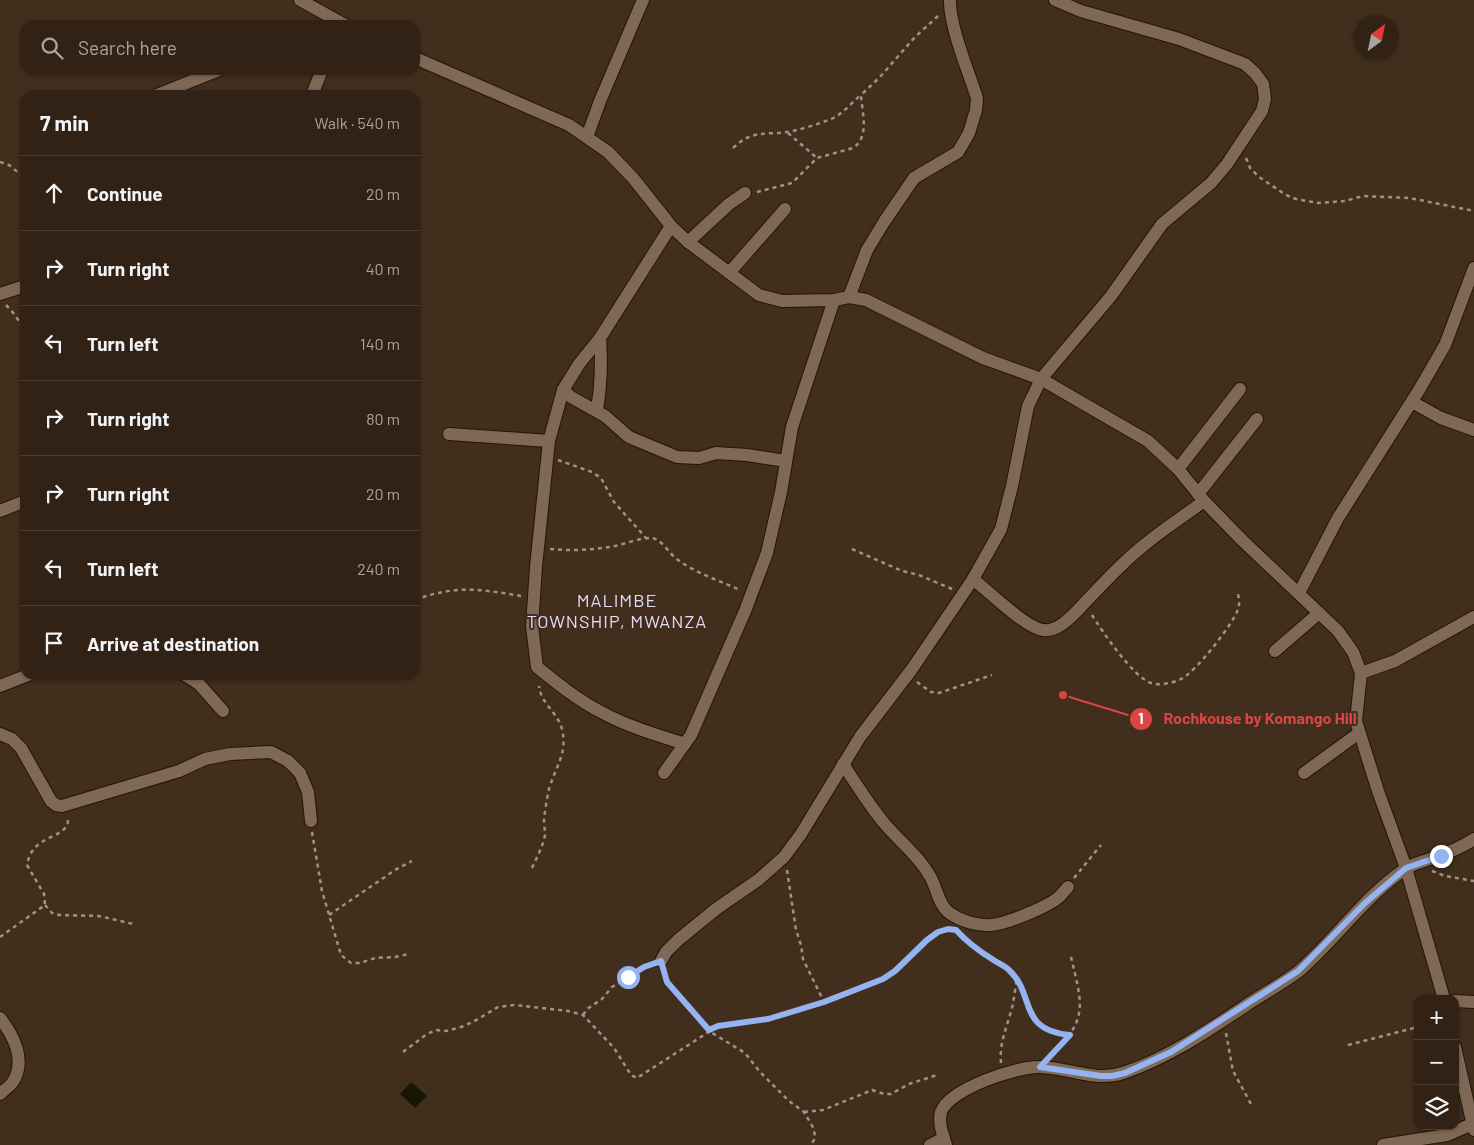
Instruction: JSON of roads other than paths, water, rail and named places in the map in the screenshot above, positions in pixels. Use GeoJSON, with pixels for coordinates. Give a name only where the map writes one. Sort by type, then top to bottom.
{"type":"FeatureCollection","features":[{"type":"Feature","properties":{"kind":"street"},"geometry":{"type":"LineString","coordinates":[[300,0],[334,20]]}},
{"type":"Feature","properties":{"kind":"street"},"geometry":{"type":"LineString","coordinates":[[587,137],[600,101],[643,0]]}},
{"type":"Feature","properties":{"kind":"street"},"geometry":{"type":"LineString","coordinates":[[849,297],[868,250],[914,178],[958,152],[969,133],[976,110],[977,98],[954,25],[950,0]]}},
{"type":"Feature","properties":{"kind":"street"},"geometry":{"type":"LineString","coordinates":[[661,961],[666,952],[678,940],[716,908],[758,880],[784,857],[860,737],[908,674],[974,578],[1001,529],[1012,486],[1028,406],[1041,379],[1111,296],[1162,224],[1211,183],[1227,164],[1262,111],[1265,99],[1264,84],[1245,64],[1179,39],[1081,12],[1055,0]]}},
{"type":"Feature","properties":{"kind":"street"},"geometry":{"type":"LineString","coordinates":[[420,60],[569,125],[587,137],[608,152],[633,178],[671,226],[688,242],[759,294],[782,301],[834,300],[849,297],[866,300],[983,358],[1041,379],[1148,442],[1178,469],[1243,542],[1338,631],[1353,652],[1361,673],[1356,721],[1359,733],[1410,866],[1443,995]]}},
{"type":"Feature","properties":{"kind":"street"},"geometry":{"type":"LineString","coordinates":[[169,90],[207,75]]}},
{"type":"Feature","properties":{"kind":"street"},"geometry":{"type":"LineString","coordinates":[[314,90],[320,75]]}},
{"type":"Feature","properties":{"kind":"street"},"geometry":{"type":"LineString","coordinates":[[688,242],[729,204],[745,193]]}},
{"type":"Feature","properties":{"kind":"street"},"geometry":{"type":"LineString","coordinates":[[729,273],[785,209]]}},
{"type":"Feature","properties":{"kind":"street"},"geometry":{"type":"LineString","coordinates":[[671,226],[600,338],[578,364],[563,390],[549,441],[532,626],[537,667],[561,687],[603,714],[641,730],[685,744]]}},
{"type":"Feature","properties":{"kind":"street"},"geometry":{"type":"LineString","coordinates":[[1299,593],[1338,518],[1412,402],[1445,345],[1474,268]]}},
{"type":"Feature","properties":{"kind":"street"},"geometry":{"type":"LineString","coordinates":[[0,294],[20,288]]}},
{"type":"Feature","properties":{"kind":"street"},"geometry":{"type":"LineString","coordinates":[[664,773],[691,735],[767,553],[781,492],[792,427],[834,300]]}},
{"type":"Feature","properties":{"kind":"street"},"geometry":{"type":"LineString","coordinates":[[597,410],[602,363],[600,338]]}},
{"type":"Feature","properties":{"kind":"street"},"geometry":{"type":"LineString","coordinates":[[1178,469],[1240,389]]}},
{"type":"Feature","properties":{"kind":"street"},"geometry":{"type":"LineString","coordinates":[[563,390],[571,397],[597,410],[629,437],[677,457],[699,458],[716,453],[747,455],[786,461]]}},
{"type":"Feature","properties":{"kind":"street"},"geometry":{"type":"LineString","coordinates":[[1412,402],[1441,418],[1474,430]]}},
{"type":"Feature","properties":{"kind":"street"},"geometry":{"type":"LineString","coordinates":[[974,578],[1004,605],[1036,629],[1046,631],[1055,628],[1068,619],[1142,546],[1201,497],[1257,419]]}},
{"type":"Feature","properties":{"kind":"street"},"geometry":{"type":"LineString","coordinates":[[449,434],[549,441]]}},
{"type":"Feature","properties":{"kind":"street"},"geometry":{"type":"LineString","coordinates":[[0,511],[20,502]]}},
{"type":"Feature","properties":{"kind":"street"},"geometry":{"type":"LineString","coordinates":[[1275,651],[1319,613]]}},
{"type":"Feature","properties":{"kind":"street"},"geometry":{"type":"LineString","coordinates":[[1361,673],[1395,661],[1474,617]]}},
{"type":"Feature","properties":{"kind":"street"},"geometry":{"type":"LineString","coordinates":[[0,686],[20,678]]}},
{"type":"Feature","properties":{"kind":"street"},"geometry":{"type":"LineString","coordinates":[[193,680],[199,684],[223,712]]}},
{"type":"Feature","properties":{"kind":"street"},"geometry":{"type":"LineString","coordinates":[[1304,772],[1359,733]]}},
{"type":"Feature","properties":{"kind":"street"},"geometry":{"type":"LineString","coordinates":[[0,734],[12,738],[21,748],[51,801],[56,805],[62,806],[171,774],[205,760],[230,754],[270,752],[288,761],[300,773],[308,792],[311,821]]}},
{"type":"Feature","properties":{"kind":"street"},"geometry":{"type":"LineString","coordinates":[[843,764],[867,802],[931,877],[942,904],[949,913],[975,923],[990,925],[1028,913],[1060,897],[1068,887]]}},
{"type":"Feature","properties":{"kind":"street"},"geometry":{"type":"LineString","coordinates":[[930,1145],[945,1142],[940,1122],[941,1112],[947,1101],[958,1093],[1002,1074],[1040,1067],[1112,1076],[1125,1073],[1171,1052],[1298,971],[1365,903],[1410,866],[1458,848],[1474,838]]}},
{"type":"Feature","properties":{"kind":"street"},"geometry":{"type":"LineString","coordinates":[[1459,1001],[1474,1002]]}},
{"type":"Feature","properties":{"kind":"street"},"geometry":{"type":"LineString","coordinates":[[0,1018],[6,1025],[19,1051],[18,1069],[12,1083],[0,1094]]}},
{"type":"Feature","properties":{"kind":"street"},"geometry":{"type":"LineString","coordinates":[[1383,1145],[1447,1134],[1473,1127],[1459,1065]]}},
{"type":"Feature","properties":{"kind":"place","name":"Rochkouse by Komango Hill"},"geometry":{"type":"Point","coordinates":[1063,695]}},
{"type":"Feature","properties":{"kind":"district","name":"MALIMBE TOWNSHIP, MWANZA"},"geometry":{"type":"Point","coordinates":[617,610]}}]}
